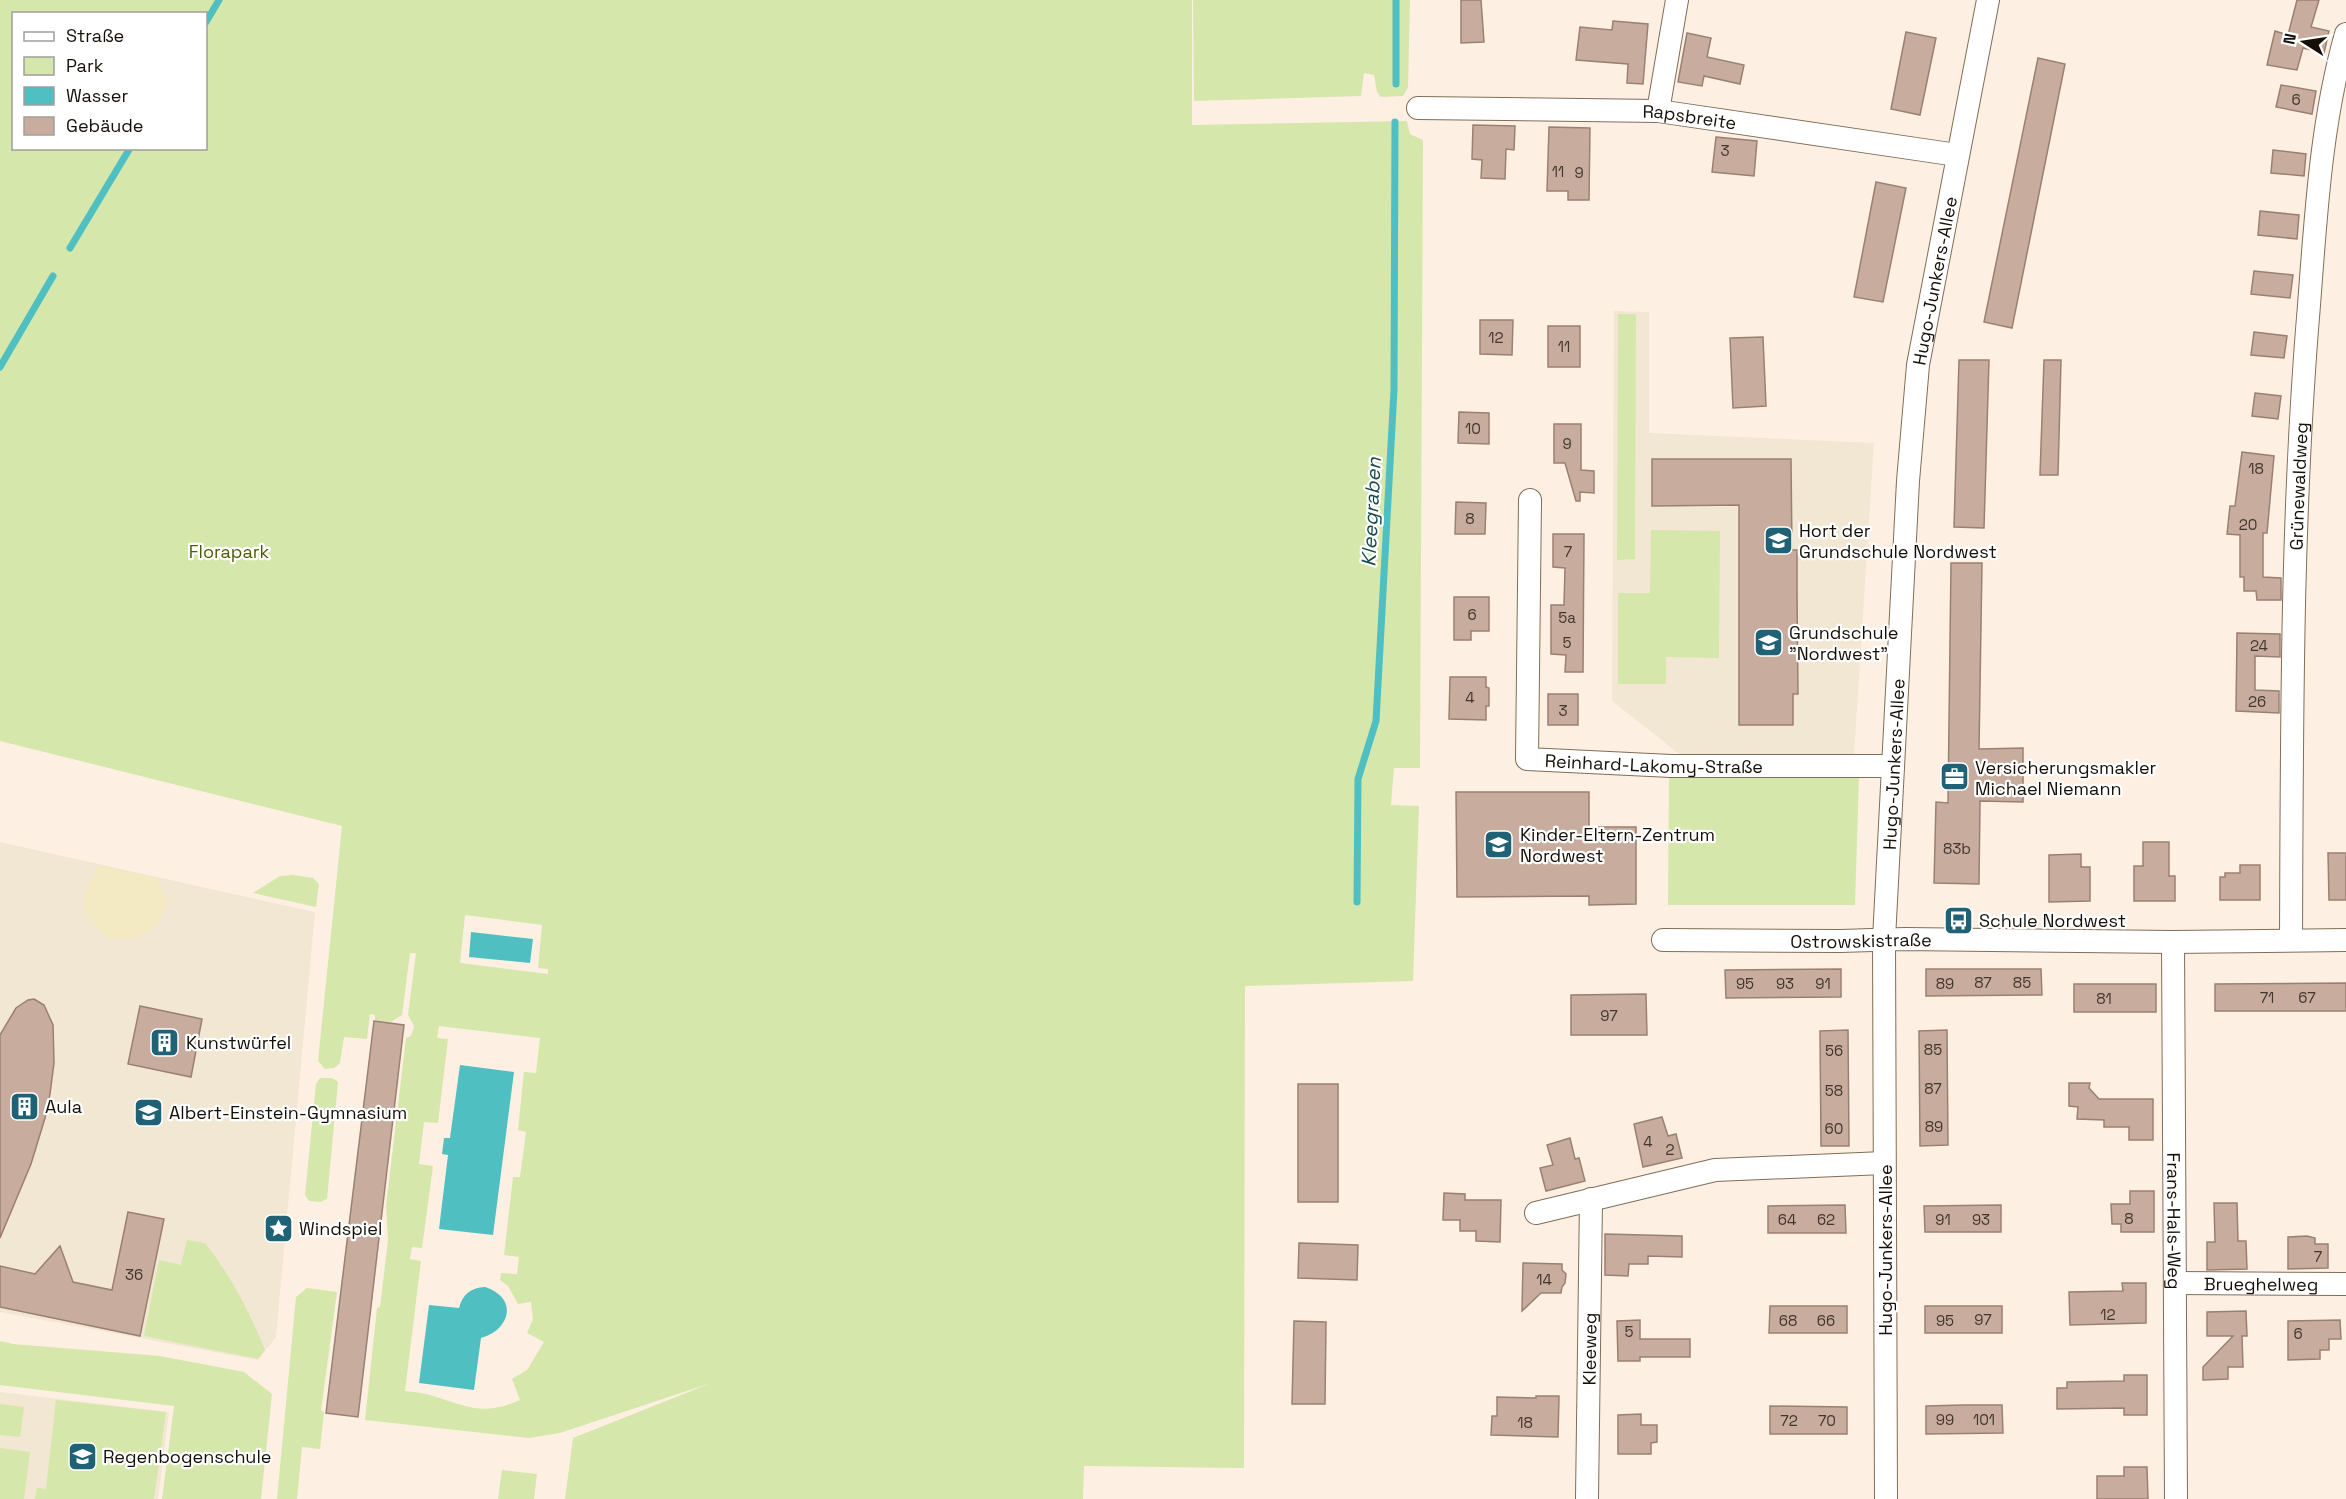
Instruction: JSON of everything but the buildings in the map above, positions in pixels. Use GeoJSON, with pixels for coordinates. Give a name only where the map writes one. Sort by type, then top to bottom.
{"type":"FeatureCollection","features":[{"type":"Feature","properties":{"kind":"street"},"geometry":{"type":"LineString","coordinates":[[1658,111],[1677,0]]}},
{"type":"Feature","properties":{"kind":"street","name":"Hugo-Junkers-Allee"},"geometry":{"type":"LineString","coordinates":[[1886,1499],[1884,939],[1908,481],[1918,365],[1988,0]]}},
{"type":"Feature","properties":{"kind":"street","name":"Grünewaldweg"},"geometry":{"type":"LineString","coordinates":[[2291,940],[2294,556],[2302,384],[2320,163],[2339,58],[2346,34]]}},
{"type":"Feature","properties":{"kind":"street","name":"Rapsbreite"},"geometry":{"type":"LineString","coordinates":[[1418,108],[1658,111],[1957,155]]}},
{"type":"Feature","properties":{"kind":"street","name":"Reinhard-Lakomy-Straße"},"geometry":{"type":"LineString","coordinates":[[1530,500],[1527,759],[1671,766],[1893,766]]}},
{"type":"Feature","properties":{"kind":"street","name":"Ostrowskistraße"},"geometry":{"type":"LineString","coordinates":[[1663,940],[1840,941],[1884,939],[2173,942],[2346,940]]}},
{"type":"Feature","properties":{"kind":"street","name":"Frans-Hals-Weg"},"geometry":{"type":"LineString","coordinates":[[2173,942],[2176,1499]]}},
{"type":"Feature","properties":{"kind":"street"},"geometry":{"type":"LineString","coordinates":[[1536,1213],[1715,1170],[1884,1163]]}},
{"type":"Feature","properties":{"kind":"street","name":"Kleeweg"},"geometry":{"type":"LineString","coordinates":[[1587,1499],[1591,1199]]}},
{"type":"Feature","properties":{"kind":"street","name":"Brueghelweg"},"geometry":{"type":"LineString","coordinates":[[2175,1283],[2346,1284]]}},
{"type":"Feature","properties":{"kind":"shaded area"},"geometry":{"type":"Polygon","coordinates":[[[1614,311],[1649,312],[1649,433],[1874,443],[1854,755],[1682,756],[1612,701],[1614,311]]]}},
{"type":"Feature","properties":{"kind":"shaded area","name":"Albert-Einstein-Gymnasium"},"geometry":{"type":"Polygon","coordinates":[[[0,842],[315,912],[276,1337],[258,1360],[0,1312],[0,842]]]}},
{"type":"Feature","properties":{"kind":"shaded area","name":"Regenbogenschule"},"geometry":{"type":"Polygon","coordinates":[[[0,1392],[169,1412],[158,1499],[0,1499],[0,1392]]]}},
{"type":"Feature","properties":{"kind":"green space","name":"Florapark"},"geometry":{"type":"Polygon","coordinates":[[[0,0],[1192,0],[1192,125],[1407,121],[1410,134],[1423,140],[1420,768],[1394,768],[1391,805],[1419,806],[1413,981],[1245,986],[1244,1468],[1084,1466],[1083,1499],[565,1499],[573,1438],[711,1383],[560,1433],[529,1438],[365,1420],[377,1308],[380,1307],[388,1240],[386,1206],[406,1038],[411,1036],[414,1026],[408,1015],[416,953],[410,953],[402,1015],[391,1022],[375,1020],[375,1015],[370,1014],[367,1039],[344,1037],[340,1063],[334,1068],[325,1069],[318,1061],[342,826],[0,741],[0,0]],[[465,915],[460,963],[548,974],[548,969],[538,968],[542,925],[465,915]],[[439,1026],[437,1038],[448,1039],[438,1123],[424,1122],[419,1164],[433,1166],[422,1248],[412,1247],[410,1259],[421,1261],[405,1391],[426,1394],[476,1408],[496,1408],[520,1400],[512,1379],[527,1370],[544,1342],[527,1333],[533,1319],[531,1302],[518,1304],[508,1286],[500,1280],[501,1273],[517,1274],[519,1257],[504,1255],[513,1177],[520,1177],[526,1132],[518,1130],[524,1072],[536,1073],[540,1038],[439,1026]]]}},
{"type":"Feature","properties":{"kind":"green space"},"geometry":{"type":"Polygon","coordinates":[[[1193,0],[1410,0],[1408,88],[1403,96],[1381,97],[1377,92],[1374,75],[1364,73],[1361,96],[1194,101],[1193,0]]]}},
{"type":"Feature","properties":{"kind":"green space"},"geometry":{"type":"Polygon","coordinates":[[[1618,314],[1636,314],[1635,559],[1617,560],[1618,314]]]}},
{"type":"Feature","properties":{"kind":"green space"},"geometry":{"type":"Polygon","coordinates":[[[1651,530],[1720,531],[1719,658],[1666,657],[1666,684],[1618,684],[1618,593],[1650,593],[1651,530]]]}},
{"type":"Feature","properties":{"kind":"green space"},"geometry":{"type":"Polygon","coordinates":[[[1669,775],[1859,776],[1855,905],[1668,905],[1669,775]]]}},
{"type":"Feature","properties":{"kind":"green space"},"geometry":{"type":"Polygon","coordinates":[[[280,876],[313,878],[319,884],[316,907],[253,893],[280,876]]]}},
{"type":"Feature","properties":{"kind":"green space"},"geometry":{"type":"Polygon","coordinates":[[[320,1078],[332,1078],[338,1082],[327,1199],[320,1202],[309,1201],[305,1195],[316,1084],[320,1078]]]}},
{"type":"Feature","properties":{"kind":"green space"},"geometry":{"type":"Polygon","coordinates":[[[187,1240],[205,1243],[231,1281],[265,1350],[258,1359],[144,1336],[159,1260],[181,1265],[187,1240]]]}},
{"type":"Feature","properties":{"kind":"green space"},"geometry":{"type":"Polygon","coordinates":[[[307,1288],[337,1292],[321,1411],[324,1412],[320,1449],[302,1447],[297,1499],[277,1499],[296,1297],[307,1288]]]}},
{"type":"Feature","properties":{"kind":"green space"},"geometry":{"type":"Polygon","coordinates":[[[0,1341],[160,1356],[244,1372],[272,1394],[261,1499],[162,1499],[174,1406],[0,1385],[0,1341]]]}},
{"type":"Feature","properties":{"kind":"green space","name":"Regenbogenschule"},"geometry":{"type":"Polygon","coordinates":[[[56,1400],[166,1412],[154,1499],[35,1499],[37,1488],[46,1489],[56,1400]]]}},
{"type":"Feature","properties":{"kind":"green space"},"geometry":{"type":"Polygon","coordinates":[[[0,1404],[24,1407],[20,1437],[0,1435],[0,1404]]]}},
{"type":"Feature","properties":{"kind":"green space"},"geometry":{"type":"Polygon","coordinates":[[[0,1448],[30,1452],[24,1499],[0,1499],[0,1448]]]}},
{"type":"Feature","properties":{"kind":"green space"},"geometry":{"type":"Polygon","coordinates":[[[502,1470],[537,1474],[534,1499],[498,1499],[502,1470]]]}},
{"type":"Feature","properties":{"kind":"sand"},"geometry":{"type":"Polygon","coordinates":[[[98,866],[156,878],[167,900],[158,924],[137,939],[108,939],[90,920],[84,906],[84,898],[98,866]]]}},
{"type":"Feature","properties":{"kind":"water"},"geometry":{"type":"Polygon","coordinates":[[[471,932],[533,939],[530,963],[469,957],[471,932]]]}},
{"type":"Feature","properties":{"kind":"water"},"geometry":{"type":"Polygon","coordinates":[[[460,1065],[514,1072],[493,1235],[439,1229],[448,1155],[442,1154],[444,1138],[450,1138],[460,1065]]]}},
{"type":"Feature","properties":{"kind":"water"},"geometry":{"type":"Polygon","coordinates":[[[485,1287],[503,1298],[507,1314],[499,1328],[481,1338],[474,1390],[419,1383],[429,1305],[459,1308],[468,1293],[485,1287]]]}},
{"type":"Feature","properties":{"kind":"waterway"},"geometry":{"type":"LineString","coordinates":[[207,20],[219,0]]}},
{"type":"Feature","properties":{"kind":"waterway","name":"Kleegraben"},"geometry":{"type":"LineString","coordinates":[[1396,0],[1396,84]]}},
{"type":"Feature","properties":{"kind":"waterway","name":"Kleegraben"},"geometry":{"type":"LineString","coordinates":[[1357,902],[1358,779],[1376,721],[1394,390],[1395,122]]}},
{"type":"Feature","properties":{"kind":"waterway"},"geometry":{"type":"LineString","coordinates":[[70,248],[129,150]]}},
{"type":"Feature","properties":{"kind":"waterway"},"geometry":{"type":"LineString","coordinates":[[0,367],[53,276]]}},
{"type":"Feature","properties":{"kind":"place","name":"Hort der Grundschule Nordwest"},"geometry":{"type":"Point","coordinates":[1778,540]}},
{"type":"Feature","properties":{"kind":"place","name":"Grundschule \"Nordwest\""},"geometry":{"type":"Point","coordinates":[1768,642]}},
{"type":"Feature","properties":{"kind":"place","name":"Versicherungsmakler Michael Niemann"},"geometry":{"type":"Point","coordinates":[1954,777]}},
{"type":"Feature","properties":{"kind":"place","name":"Kinder-Eltern-Zentrum Nordwest"},"geometry":{"type":"Point","coordinates":[1499,844]}},
{"type":"Feature","properties":{"kind":"place","name":"Schule Nordwest"},"geometry":{"type":"Point","coordinates":[1958,920]}},
{"type":"Feature","properties":{"kind":"place","name":"Kunstwürfel"},"geometry":{"type":"Point","coordinates":[165,1042]}},
{"type":"Feature","properties":{"kind":"place","name":"Aula"},"geometry":{"type":"Point","coordinates":[24,1106]}},
{"type":"Feature","properties":{"kind":"place","name":"Albert-Einstein-Gymnasium"},"geometry":{"type":"Point","coordinates":[148,1112]}},
{"type":"Feature","properties":{"kind":"place","name":"Windspiel"},"geometry":{"type":"Point","coordinates":[278,1228]}},
{"type":"Feature","properties":{"kind":"place","name":"Regenbogenschule"},"geometry":{"type":"Point","coordinates":[82,1456]}}]}
